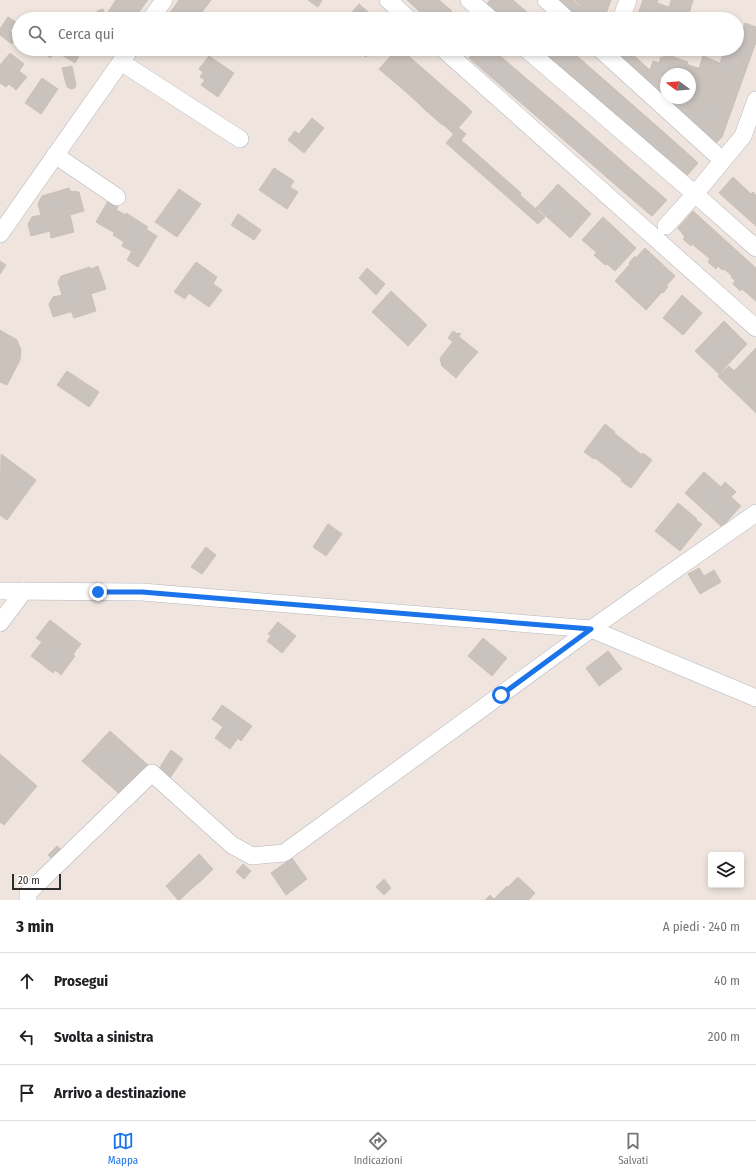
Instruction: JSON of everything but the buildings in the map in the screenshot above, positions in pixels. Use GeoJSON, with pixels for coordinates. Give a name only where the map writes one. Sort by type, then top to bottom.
{"type":"FeatureCollection","features":[{"type":"Feature","properties":{"kind":"street"},"geometry":{"type":"LineString","coordinates":[[156,12],[164,0]]}},
{"type":"Feature","properties":{"kind":"street"},"geometry":{"type":"LineString","coordinates":[[388,0],[401,12]]}},
{"type":"Feature","properties":{"kind":"street"},"geometry":{"type":"LineString","coordinates":[[469,0],[483,12]]}},
{"type":"Feature","properties":{"kind":"street"},"geometry":{"type":"LineString","coordinates":[[546,0],[559,12]]}},
{"type":"Feature","properties":{"kind":"street"},"geometry":{"type":"LineString","coordinates":[[624,12],[628,0]]}},
{"type":"Feature","properties":{"kind":"street"},"geometry":{"type":"LineString","coordinates":[[0,234],[125,56],[240,139]]}},
{"type":"Feature","properties":{"kind":"street"},"geometry":{"type":"LineString","coordinates":[[451,56],[756,328]]}},
{"type":"Feature","properties":{"kind":"street"},"geometry":{"type":"LineString","coordinates":[[534,56],[756,248]]}},
{"type":"Feature","properties":{"kind":"street"},"geometry":{"type":"LineString","coordinates":[[608,56],[722,160]]}},
{"type":"Feature","properties":{"kind":"street"},"geometry":{"type":"LineString","coordinates":[[666,226],[695,194],[743,136],[756,100]]}},
{"type":"Feature","properties":{"kind":"street"},"geometry":{"type":"LineString","coordinates":[[55,155],[116,197]]}},
{"type":"Feature","properties":{"kind":"street"},"geometry":{"type":"LineString","coordinates":[[28,900],[28,893],[152,773],[232,845],[252,856],[284,853],[591,629],[756,513]]}},
{"type":"Feature","properties":{"kind":"street"},"geometry":{"type":"LineString","coordinates":[[0,591],[142,592],[591,629],[756,698]]}},
{"type":"Feature","properties":{"kind":"street"},"geometry":{"type":"LineString","coordinates":[[0,623],[24,591]]}},
{"type":"Feature","properties":{"kind":"route"},"geometry":{"type":"LineString","coordinates":[[98,592],[142,592],[591,629],[501,695]]}}]}
